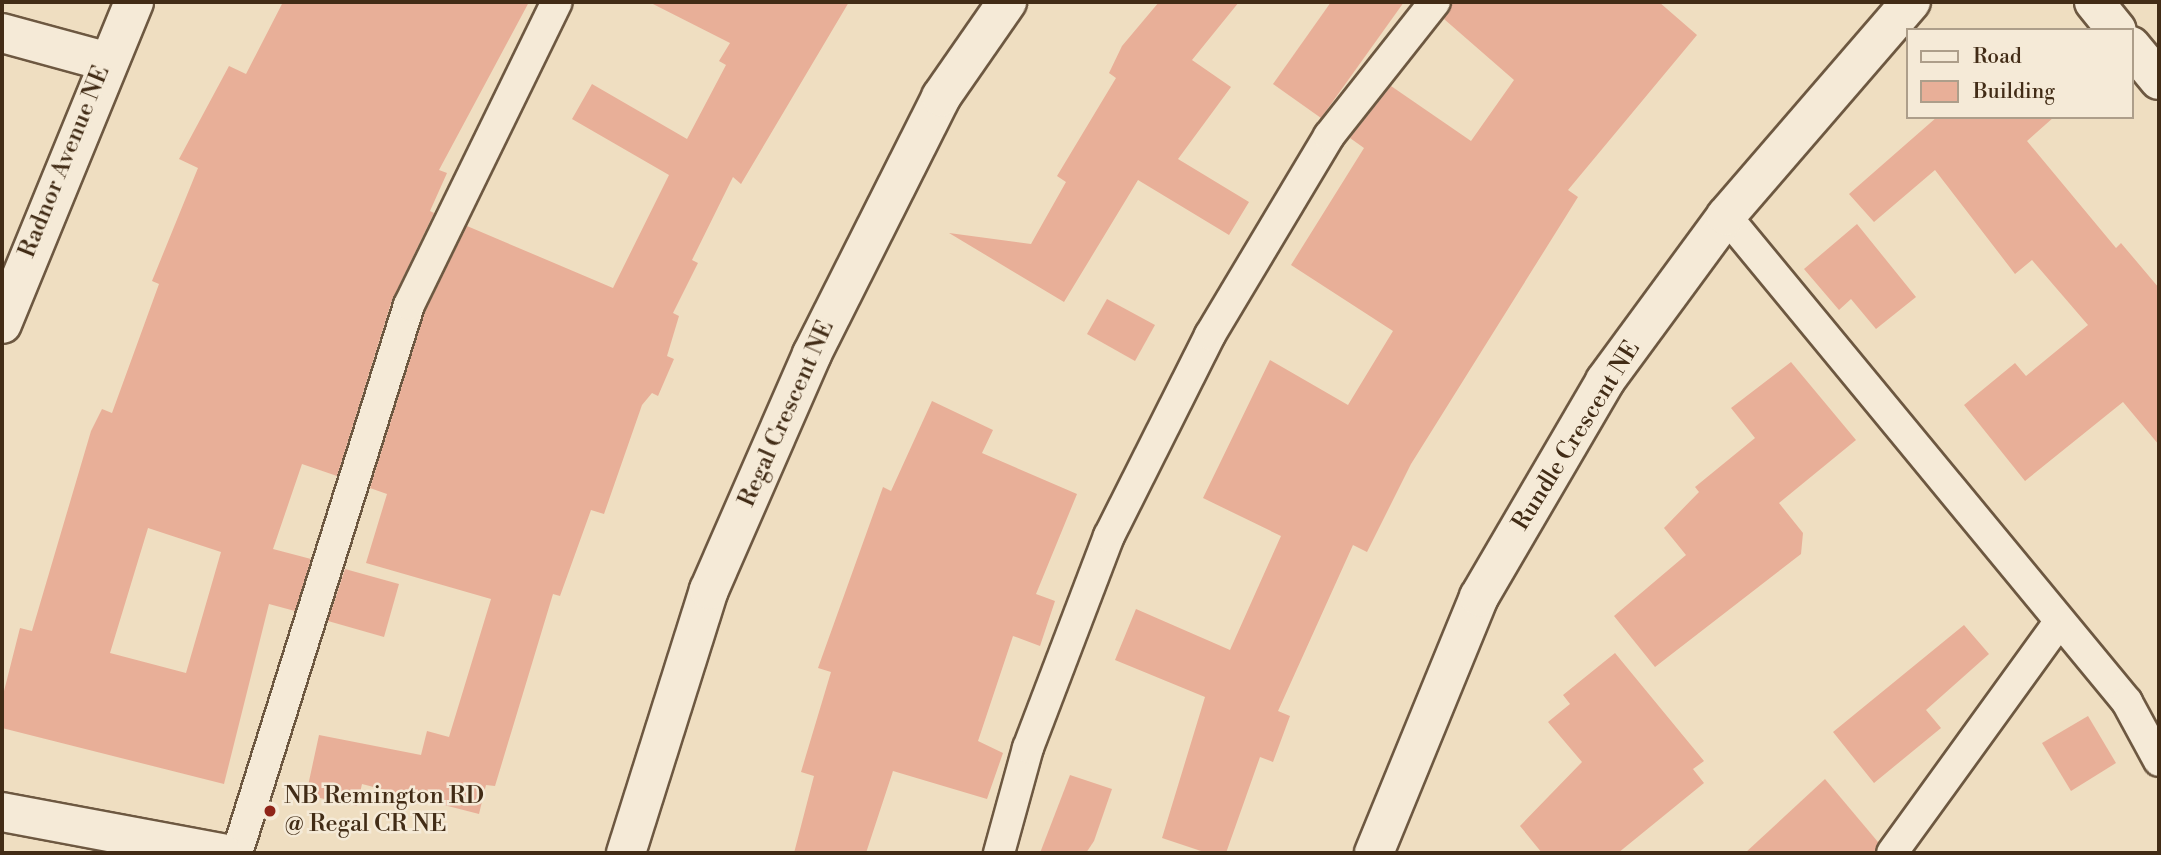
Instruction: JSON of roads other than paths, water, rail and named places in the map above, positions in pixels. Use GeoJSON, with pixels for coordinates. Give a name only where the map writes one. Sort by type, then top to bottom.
{"type":"FeatureCollection","features":[{"type":"Feature","properties":{"kind":"street","name":"Radnor Avenue NE"},"geometry":{"type":"LineString","coordinates":[[2,324],[105,61],[134,2]]}},
{"type":"Feature","properties":{"kind":"street","name":"Regal Crescent NE"},"geometry":{"type":"LineString","coordinates":[[626,853],[709,590],[812,354],[941,97],[1007,2]]}},
{"type":"Feature","properties":{"kind":"street","name":"Rundle Crescent NE"},"geometry":{"type":"LineString","coordinates":[[1374,853],[1479,597],[1605,381],[1726,216],[1911,2]]}},
{"type":"Feature","properties":{"kind":"street"},"geometry":{"type":"LineString","coordinates":[[2094,2],[2115,28]]}},
{"type":"Feature","properties":{"kind":"street"},"geometry":{"type":"LineString","coordinates":[[2,33],[105,61]]}},
{"type":"Feature","properties":{"kind":"street"},"geometry":{"type":"LineString","coordinates":[[2133,48],[2159,80]]}},
{"type":"Feature","properties":{"kind":"street"},"geometry":{"type":"LineString","coordinates":[[2,812],[222,853]]}},
{"type":"Feature","properties":{"kind":"lane"},"geometry":{"type":"LineString","coordinates":[[237,853],[409,305],[557,2]]}},
{"type":"Feature","properties":{"kind":"lane"},"geometry":{"type":"LineString","coordinates":[[999,853],[1028,748],[1109,536],[1210,335],[1329,136],[1434,2]]}},
{"type":"Feature","properties":{"kind":"lane"},"geometry":{"type":"LineString","coordinates":[[1726,216],[2127,702],[2159,761]]}},
{"type":"Feature","properties":{"kind":"lane"},"geometry":{"type":"LineString","coordinates":[[1892,853],[2060,621]]}},
{"type":"Feature","properties":{"kind":"place","name":"NB Remington RD @ Regal CR NE"},"geometry":{"type":"Point","coordinates":[270,811]}}]}
